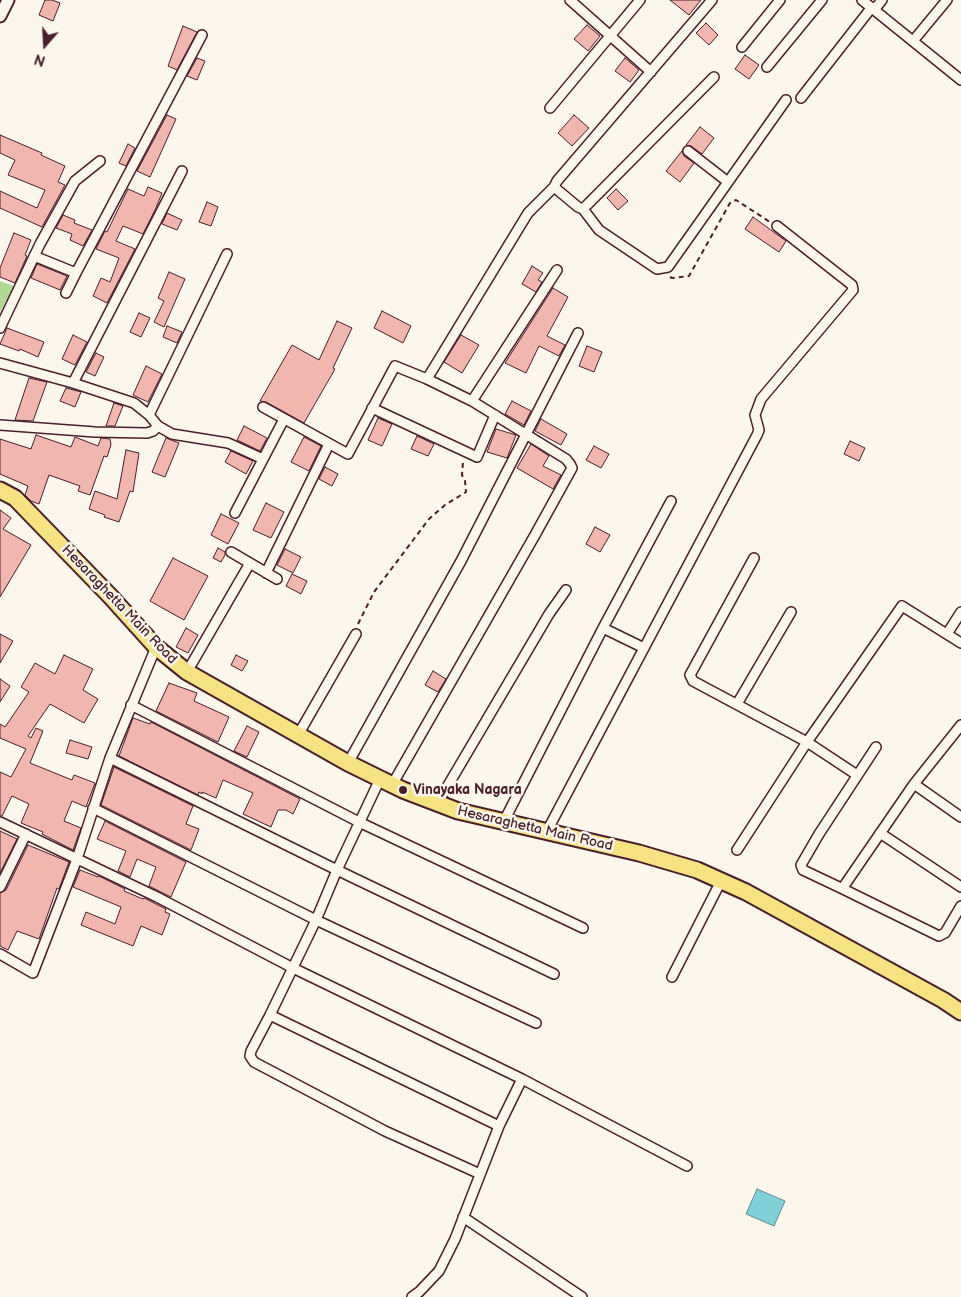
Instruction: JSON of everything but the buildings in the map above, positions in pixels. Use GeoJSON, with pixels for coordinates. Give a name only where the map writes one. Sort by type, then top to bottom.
{"type":"FeatureCollection","features":[{"type":"Feature","properties":{"kind":"main road","name":"Hesaraghetta Main Road"},"geometry":{"type":"LineString","coordinates":[[0,490],[15,498],[156,646],[187,672],[348,763],[386,782],[458,811],[547,831],[697,870],[754,897],[943,1000],[961,1012]]}},
{"type":"Feature","properties":{"kind":"street"},"geometry":{"type":"LineString","coordinates":[[0,16],[8,0]]}},
{"type":"Feature","properties":{"kind":"street"},"geometry":{"type":"LineString","coordinates":[[570,0],[651,72]]}},
{"type":"Feature","properties":{"kind":"street"},"geometry":{"type":"LineString","coordinates":[[550,108],[640,0]]}},
{"type":"Feature","properties":{"kind":"street"},"geometry":{"type":"LineString","coordinates":[[426,379],[528,213],[554,187],[557,181],[712,0]]}},
{"type":"Feature","properties":{"kind":"street"},"geometry":{"type":"LineString","coordinates":[[742,47],[780,0]]}},
{"type":"Feature","properties":{"kind":"street"},"geometry":{"type":"LineString","coordinates":[[767,68],[822,0]]}},
{"type":"Feature","properties":{"kind":"street"},"geometry":{"type":"LineString","coordinates":[[862,0],[960,76]]}},
{"type":"Feature","properties":{"kind":"street"},"geometry":{"type":"LineString","coordinates":[[801,98],[882,0]]}},
{"type":"Feature","properties":{"kind":"street"},"geometry":{"type":"LineString","coordinates":[[913,41],[947,0]]}},
{"type":"Feature","properties":{"kind":"street"},"geometry":{"type":"LineString","coordinates":[[66,294],[202,35]]}},
{"type":"Feature","properties":{"kind":"street"},"geometry":{"type":"LineString","coordinates":[[583,208],[714,77]]}},
{"type":"Feature","properties":{"kind":"street"},"geometry":{"type":"LineString","coordinates":[[554,187],[578,207],[583,208],[599,230],[657,269],[668,266],[786,100]]}},
{"type":"Feature","properties":{"kind":"street"},"geometry":{"type":"LineString","coordinates":[[688,151],[728,182]]}},
{"type":"Feature","properties":{"kind":"street"},"geometry":{"type":"LineString","coordinates":[[0,328],[34,256],[75,181],[100,161]]}},
{"type":"Feature","properties":{"kind":"street"},"geometry":{"type":"LineString","coordinates":[[73,383],[182,171]]}},
{"type":"Feature","properties":{"kind":"street"},"geometry":{"type":"LineString","coordinates":[[547,831],[757,435],[759,430],[755,416],[762,399],[853,290],[852,285],[777,226]]}},
{"type":"Feature","properties":{"kind":"street"},"geometry":{"type":"LineString","coordinates":[[149,415],[227,254]]}},
{"type":"Feature","properties":{"kind":"street"},"geometry":{"type":"LineString","coordinates":[[34,256],[76,273]]}},
{"type":"Feature","properties":{"kind":"street"},"geometry":{"type":"LineString","coordinates":[[472,401],[557,270]]}},
{"type":"Feature","properties":{"kind":"street"},"geometry":{"type":"LineString","coordinates":[[348,763],[460,561],[578,333]]}},
{"type":"Feature","properties":{"kind":"street"},"geometry":{"type":"LineString","coordinates":[[0,363],[73,383],[134,403],[149,415],[158,426],[172,434],[228,444],[263,459]]}},
{"type":"Feature","properties":{"kind":"street"},"geometry":{"type":"LineString","coordinates":[[263,407],[348,454],[395,366],[472,401],[566,459],[572,468],[526,550],[386,782],[359,822],[316,920],[250,1056],[254,1062],[385,1131],[480,1174]]}},
{"type":"Feature","properties":{"kind":"street"},"geometry":{"type":"LineString","coordinates":[[372,408],[477,457],[495,415]]}},
{"type":"Feature","properties":{"kind":"street"},"geometry":{"type":"LineString","coordinates":[[235,513],[284,419]]}},
{"type":"Feature","properties":{"kind":"street"},"geometry":{"type":"LineString","coordinates":[[0,425],[95,432],[146,433],[153,431],[158,426]]}},
{"type":"Feature","properties":{"kind":"street"},"geometry":{"type":"LineString","coordinates":[[266,572],[329,444]]}},
{"type":"Feature","properties":{"kind":"street"},"geometry":{"type":"LineString","coordinates":[[504,821],[603,628],[671,502]]}},
{"type":"Feature","properties":{"kind":"street"},"geometry":{"type":"LineString","coordinates":[[231,552],[277,579]]}},
{"type":"Feature","properties":{"kind":"street"},"geometry":{"type":"LineString","coordinates":[[754,558],[690,675],[694,681],[807,742],[857,775]]}},
{"type":"Feature","properties":{"kind":"street"},"geometry":{"type":"LineString","coordinates":[[187,672],[250,563]]}},
{"type":"Feature","properties":{"kind":"street"},"geometry":{"type":"LineString","coordinates":[[437,804],[549,614],[566,590]]}},
{"type":"Feature","properties":{"kind":"street"},"geometry":{"type":"LineString","coordinates":[[737,850],[807,742],[902,606],[961,643]]}},
{"type":"Feature","properties":{"kind":"street"},"geometry":{"type":"LineString","coordinates":[[737,704],[791,612]]}},
{"type":"Feature","properties":{"kind":"street"},"geometry":{"type":"LineString","coordinates":[[947,634],[961,612]]}},
{"type":"Feature","properties":{"kind":"street"},"geometry":{"type":"LineString","coordinates":[[603,628],[644,648]]}},
{"type":"Feature","properties":{"kind":"street"},"geometry":{"type":"LineString","coordinates":[[298,735],[356,634]]}},
{"type":"Feature","properties":{"kind":"street"},"geometry":{"type":"LineString","coordinates":[[0,954],[34,973],[77,859],[110,758],[156,646]]}},
{"type":"Feature","properties":{"kind":"street"},"geometry":{"type":"LineString","coordinates":[[131,705],[359,822],[583,928]]}},
{"type":"Feature","properties":{"kind":"street"},"geometry":{"type":"LineString","coordinates":[[843,889],[914,784],[957,738],[961,725]]}},
{"type":"Feature","properties":{"kind":"street"},"geometry":{"type":"LineString","coordinates":[[876,747],[819,834],[801,865],[803,870],[939,936],[946,933],[961,906]]}},
{"type":"Feature","properties":{"kind":"street"},"geometry":{"type":"LineString","coordinates":[[110,758],[554,974]]}},
{"type":"Feature","properties":{"kind":"street"},"geometry":{"type":"LineString","coordinates":[[914,784],[961,817]]}},
{"type":"Feature","properties":{"kind":"street"},"geometry":{"type":"LineString","coordinates":[[93,808],[316,920],[536,1024]]}},
{"type":"Feature","properties":{"kind":"street"},"geometry":{"type":"LineString","coordinates":[[0,822],[157,897],[293,968],[522,1079],[687,1166]]}},
{"type":"Feature","properties":{"kind":"street"},"geometry":{"type":"LineString","coordinates":[[880,833],[961,887]]}},
{"type":"Feature","properties":{"kind":"street"},"geometry":{"type":"LineString","coordinates":[[0,888],[26,834]]}},
{"type":"Feature","properties":{"kind":"street"},"geometry":{"type":"LineString","coordinates":[[672,977],[721,881]]}},
{"type":"Feature","properties":{"kind":"street"},"geometry":{"type":"LineString","coordinates":[[270,1015],[500,1126]]}},
{"type":"Feature","properties":{"kind":"street"},"geometry":{"type":"LineString","coordinates":[[412,1297],[439,1271],[455,1239],[500,1126],[522,1079]]}},
{"type":"Feature","properties":{"kind":"street"},"geometry":{"type":"LineString","coordinates":[[463,1217],[582,1297]]}},
{"type":"Feature","properties":{"kind":"path"},"geometry":{"type":"LineString","coordinates":[[657,269],[672,278],[689,276],[730,203],[736,200],[777,226]]}},
{"type":"Feature","properties":{"kind":"path"},"geometry":{"type":"LineString","coordinates":[[356,634],[358,621],[374,592],[415,536],[429,518],[466,492],[462,465]]}},
{"type":"Feature","properties":{"kind":"green space"},"geometry":{"type":"Polygon","coordinates":[[[0,281],[14,286],[0,312],[0,281]]]}},
{"type":"Feature","properties":{"kind":"water"},"geometry":{"type":"Polygon","coordinates":[[[757,1189],[785,1201],[774,1226],[746,1214],[757,1189]]]}},
{"type":"Feature","properties":{"kind":"place","name":"Vinayaka Nagara"},"geometry":{"type":"Point","coordinates":[403,790]}}]}
